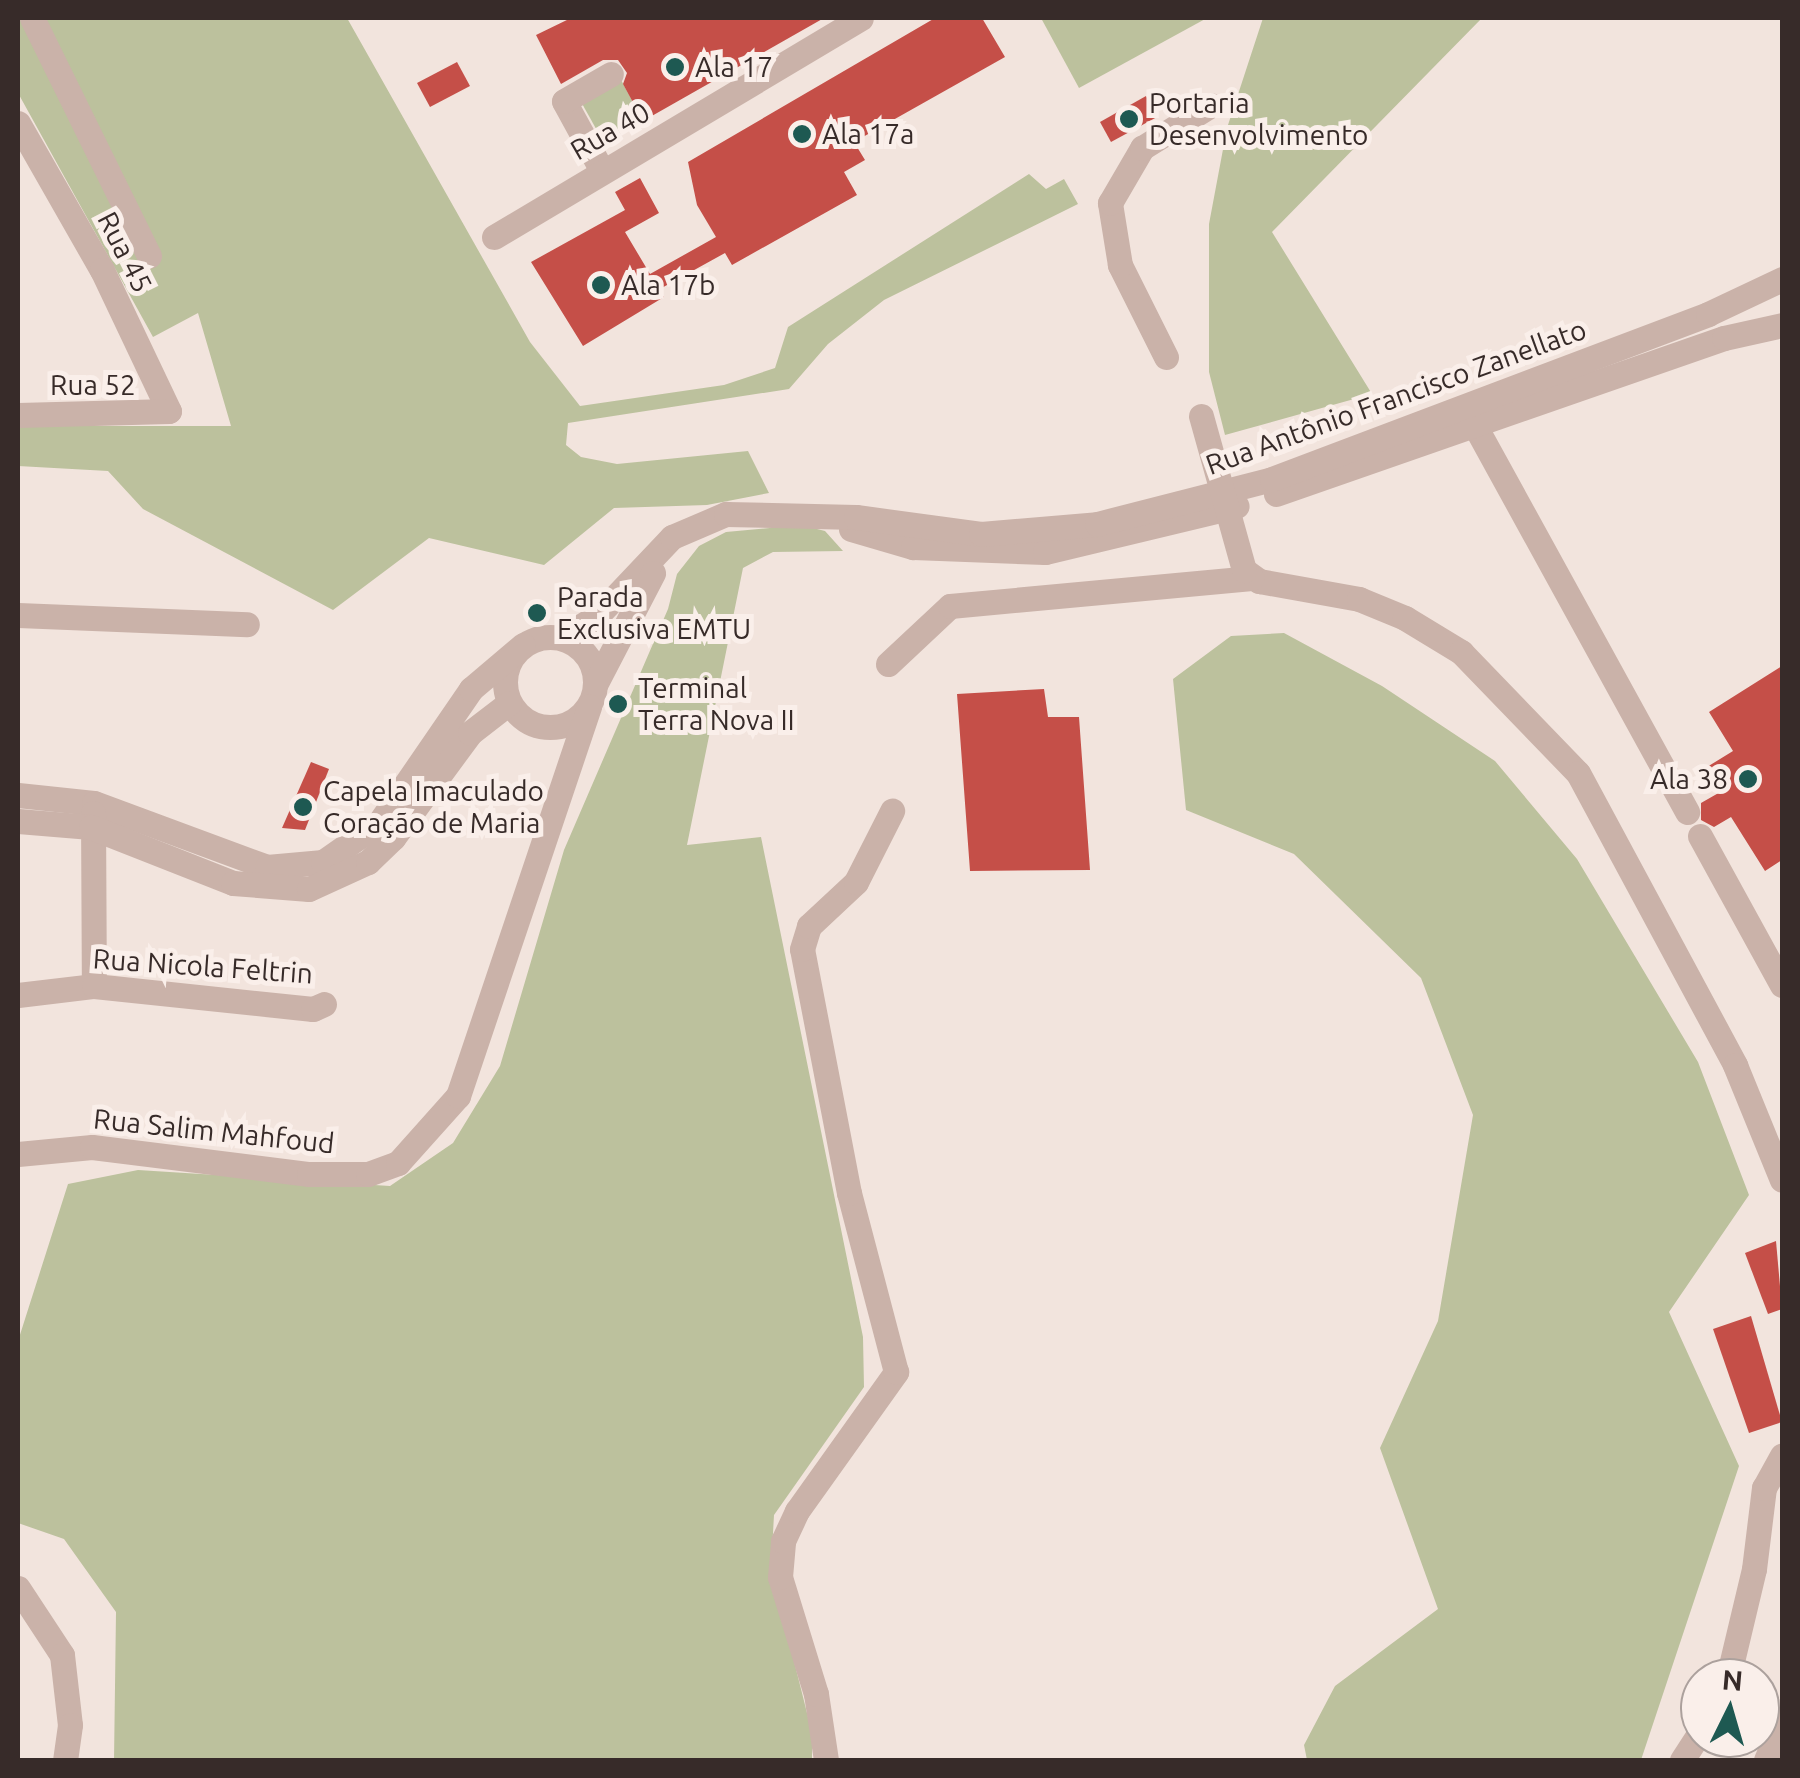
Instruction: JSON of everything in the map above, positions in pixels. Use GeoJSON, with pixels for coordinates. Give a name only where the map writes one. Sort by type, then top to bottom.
{"type":"FeatureCollection","features":[{"type":"Feature","properties":{"kind":"street"},"geometry":{"type":"LineString","coordinates":[[32,18],[149,256]]}},
{"type":"Feature","properties":{"kind":"street","name":"Rua 40"},"geometry":{"type":"LineString","coordinates":[[494,237],[861,18]]}},
{"type":"Feature","properties":{"kind":"street"},"geometry":{"type":"LineString","coordinates":[[601,170],[564,101],[611,74]]}},
{"type":"Feature","properties":{"kind":"street"},"geometry":{"type":"LineString","coordinates":[[1166,356],[1120,266],[1110,204],[1142,148],[1212,105]]}},
{"type":"Feature","properties":{"kind":"street","name":"Rua 45"},"geometry":{"type":"LineString","coordinates":[[18,123],[102,270],[168,413]]}},
{"type":"Feature","properties":{"kind":"street","name":"Rua Antônio Francisco Zanellato"},"geometry":{"type":"LineString","coordinates":[[562,638],[597,616],[672,538],[747,510],[840,519],[853,531],[987,553],[1083,546],[1192,521],[1470,416],[1782,279]]}},
{"type":"Feature","properties":{"kind":"street","name":"Rua Antônio Francisco Zanellato"},"geometry":{"type":"LineString","coordinates":[[1470,416],[1724,338],[1782,325]]}},
{"type":"Feature","properties":{"kind":"street","name":"Rua 52"},"geometry":{"type":"LineString","coordinates":[[18,415],[168,413]]}},
{"type":"Feature","properties":{"kind":"street"},"geometry":{"type":"LineString","coordinates":[[1200,416],[1248,574]]}},
{"type":"Feature","properties":{"kind":"street"},"geometry":{"type":"LineString","coordinates":[[1470,416],[1687,812]]}},
{"type":"Feature","properties":{"kind":"street"},"geometry":{"type":"LineString","coordinates":[[509,703],[545,727],[570,723],[592,695],[619,628],[672,538]]}},
{"type":"Feature","properties":{"kind":"street"},"geometry":{"type":"LineString","coordinates":[[888,664],[950,606],[1248,574],[1359,598],[1405,618],[1461,652],[1515,701],[1578,773],[1649,895],[1736,1065],[1782,1180]]}},
{"type":"Feature","properties":{"kind":"street"},"geometry":{"type":"LineString","coordinates":[[18,615],[247,624]]}},
{"type":"Feature","properties":{"kind":"street"},"geometry":{"type":"LineString","coordinates":[[18,795],[226,857],[267,866],[323,862],[379,823],[471,689],[523,645],[562,638],[587,655],[592,695]]}},
{"type":"Feature","properties":{"kind":"street"},"geometry":{"type":"LineString","coordinates":[[509,703],[506,672],[523,645]]}},
{"type":"Feature","properties":{"kind":"street","name":"Rua Salim Mahfoud"},"geometry":{"type":"LineString","coordinates":[[18,1154],[92,1147],[309,1174],[368,1174],[398,1163],[458,1096],[541,834],[592,695]]}},
{"type":"Feature","properties":{"kind":"street"},"geometry":{"type":"LineString","coordinates":[[18,822],[92,815],[233,883],[309,888],[368,862],[393,838],[470,733],[509,703]]}},
{"type":"Feature","properties":{"kind":"street","name":"Rua Salim Mahfoud"},"geometry":{"type":"LineString","coordinates":[[541,834],[556,766],[545,727]]}},
{"type":"Feature","properties":{"kind":"street"},"geometry":{"type":"LineString","coordinates":[[826,1760],[816,1694],[780,1577],[783,1541],[797,1511],[896,1372],[849,1193],[802,949],[809,926],[856,882],[892,811]]}},
{"type":"Feature","properties":{"kind":"street"},"geometry":{"type":"LineString","coordinates":[[92,815],[94,986]]}},
{"type":"Feature","properties":{"kind":"street"},"geometry":{"type":"LineString","coordinates":[[1700,836],[1782,985]]}},
{"type":"Feature","properties":{"kind":"street","name":"Rua Nicola Feltrin"},"geometry":{"type":"LineString","coordinates":[[18,995],[94,986],[314,1009],[324,1004]]}},
{"type":"Feature","properties":{"kind":"street"},"geometry":{"type":"LineString","coordinates":[[1733,1658],[1754,1569],[1764,1488],[1782,1456]]}},
{"type":"Feature","properties":{"kind":"street"},"geometry":{"type":"LineString","coordinates":[[18,1588],[62,1655],[70,1725],[65,1760]]}},
{"type":"Feature","properties":{"kind":"street"},"geometry":{"type":"LineString","coordinates":[[1766,1760],[1782,1721]]}},
{"type":"Feature","properties":{"kind":"green space"},"geometry":{"type":"Polygon","coordinates":[[[18,18],[347,18],[530,342],[580,406],[724,385],[775,368],[788,327],[1029,174],[1046,189],[1064,179],[1078,204],[884,300],[828,344],[789,389],[568,423],[566,445],[581,457],[617,464],[748,451],[769,493],[707,505],[614,508],[544,565],[429,538],[333,610],[143,509],[108,471],[18,466],[18,426],[231,426],[198,313],[153,337],[18,93],[18,18]]]}},
{"type":"Feature","properties":{"kind":"green space"},"geometry":{"type":"Polygon","coordinates":[[[1041,18],[1207,18],[1079,88],[1041,18]]]}},
{"type":"Feature","properties":{"kind":"green space"},"geometry":{"type":"Polygon","coordinates":[[[1263,18],[1482,18],[1272,232],[1372,394],[1225,435],[1209,372],[1209,224],[1227,128],[1263,18]]]}},
{"type":"Feature","properties":{"kind":"green space"},"geometry":{"type":"Polygon","coordinates":[[[620,78],[643,121],[604,143],[580,100],[620,78]]]}},
{"type":"Feature","properties":{"kind":"green space"},"geometry":{"type":"Polygon","coordinates":[[[801,525],[825,531],[843,551],[773,552],[743,568],[687,845],[761,837],[863,1337],[864,1387],[774,1515],[771,1569],[812,1733],[812,1760],[114,1760],[116,1612],[64,1539],[18,1523],[18,1341],[68,1184],[138,1170],[390,1186],[453,1143],[500,1066],[564,850],[668,609],[677,574],[699,546],[726,532],[801,525]]]}},
{"type":"Feature","properties":{"kind":"green space"},"geometry":{"type":"Polygon","coordinates":[[[1284,633],[1382,686],[1495,761],[1577,859],[1698,1062],[1749,1195],[1669,1312],[1739,1466],[1641,1760],[1307,1760],[1304,1745],[1335,1686],[1438,1609],[1380,1448],[1438,1321],[1473,1115],[1421,978],[1294,854],[1186,810],[1173,679],[1231,636],[1284,633]]]}},
{"type":"Feature","properties":{"kind":"building","name":"Ala 17"},"geometry":{"type":"Polygon","coordinates":[[[571,18],[824,18],[643,121],[623,84],[627,73],[618,60],[603,60],[561,84],[536,35],[571,18]]]}},
{"type":"Feature","properties":{"kind":"building","name":"Ala 17a"},"geometry":{"type":"Polygon","coordinates":[[[935,18],[982,18],[1005,57],[854,142],[865,160],[844,172],[857,195],[732,265],[725,253],[658,290],[664,297],[583,346],[531,262],[625,210],[615,192],[640,178],[659,213],[625,232],[650,274],[716,237],[697,205],[688,162],[935,18]]]}},
{"type":"Feature","properties":{"kind":"building"},"geometry":{"type":"Polygon","coordinates":[[[457,62],[470,86],[430,107],[417,83],[457,62]]]}},
{"type":"Feature","properties":{"kind":"building","name":"Portaria Desenvolvimento"},"geometry":{"type":"Polygon","coordinates":[[[1146,96],[1157,117],[1111,142],[1100,122],[1146,96]]]}},
{"type":"Feature","properties":{"kind":"building","name":"Ala 38"},"geometry":{"type":"Polygon","coordinates":[[[1782,666],[1782,860],[1765,871],[1731,817],[1714,827],[1701,820],[1701,803],[1722,791],[1707,767],[1733,751],[1709,712],[1782,666]]]}},
{"type":"Feature","properties":{"kind":"building"},"geometry":{"type":"Polygon","coordinates":[[[1044,689],[1048,717],[1079,717],[1090,870],[970,871],[957,694],[1044,689]]]}},
{"type":"Feature","properties":{"kind":"building","name":"Capela Imaculado Coração de Maria"},"geometry":{"type":"Polygon","coordinates":[[[311,762],[329,769],[305,830],[282,828],[311,762]]]}},
{"type":"Feature","properties":{"kind":"building"},"geometry":{"type":"Polygon","coordinates":[[[1776,1241],[1782,1309],[1768,1314],[1745,1253],[1776,1241]]]}},
{"type":"Feature","properties":{"kind":"building"},"geometry":{"type":"Polygon","coordinates":[[[1751,1316],[1782,1422],[1749,1433],[1713,1329],[1751,1316]]]}},
{"type":"Feature","properties":{"kind":"place","name":"Ala 17"},"geometry":{"type":"Point","coordinates":[675,67]}},
{"type":"Feature","properties":{"kind":"place","name":"Portaria Desenvolvimento"},"geometry":{"type":"Point","coordinates":[1129,119]}},
{"type":"Feature","properties":{"kind":"place","name":"Ala 17a"},"geometry":{"type":"Point","coordinates":[802,134]}},
{"type":"Feature","properties":{"kind":"place","name":"Ala 17b"},"geometry":{"type":"Point","coordinates":[601,285]}},
{"type":"Feature","properties":{"kind":"place","name":"Parada Exclusiva EMTU"},"geometry":{"type":"Point","coordinates":[537,613]}},
{"type":"Feature","properties":{"kind":"place","name":"Terminal Terra Nova II"},"geometry":{"type":"Point","coordinates":[618,704]}},
{"type":"Feature","properties":{"kind":"place","name":"Ala 38"},"geometry":{"type":"Point","coordinates":[1748,779]}},
{"type":"Feature","properties":{"kind":"place","name":"Capela Imaculado Coração de Maria"},"geometry":{"type":"Point","coordinates":[303,807]}}]}
